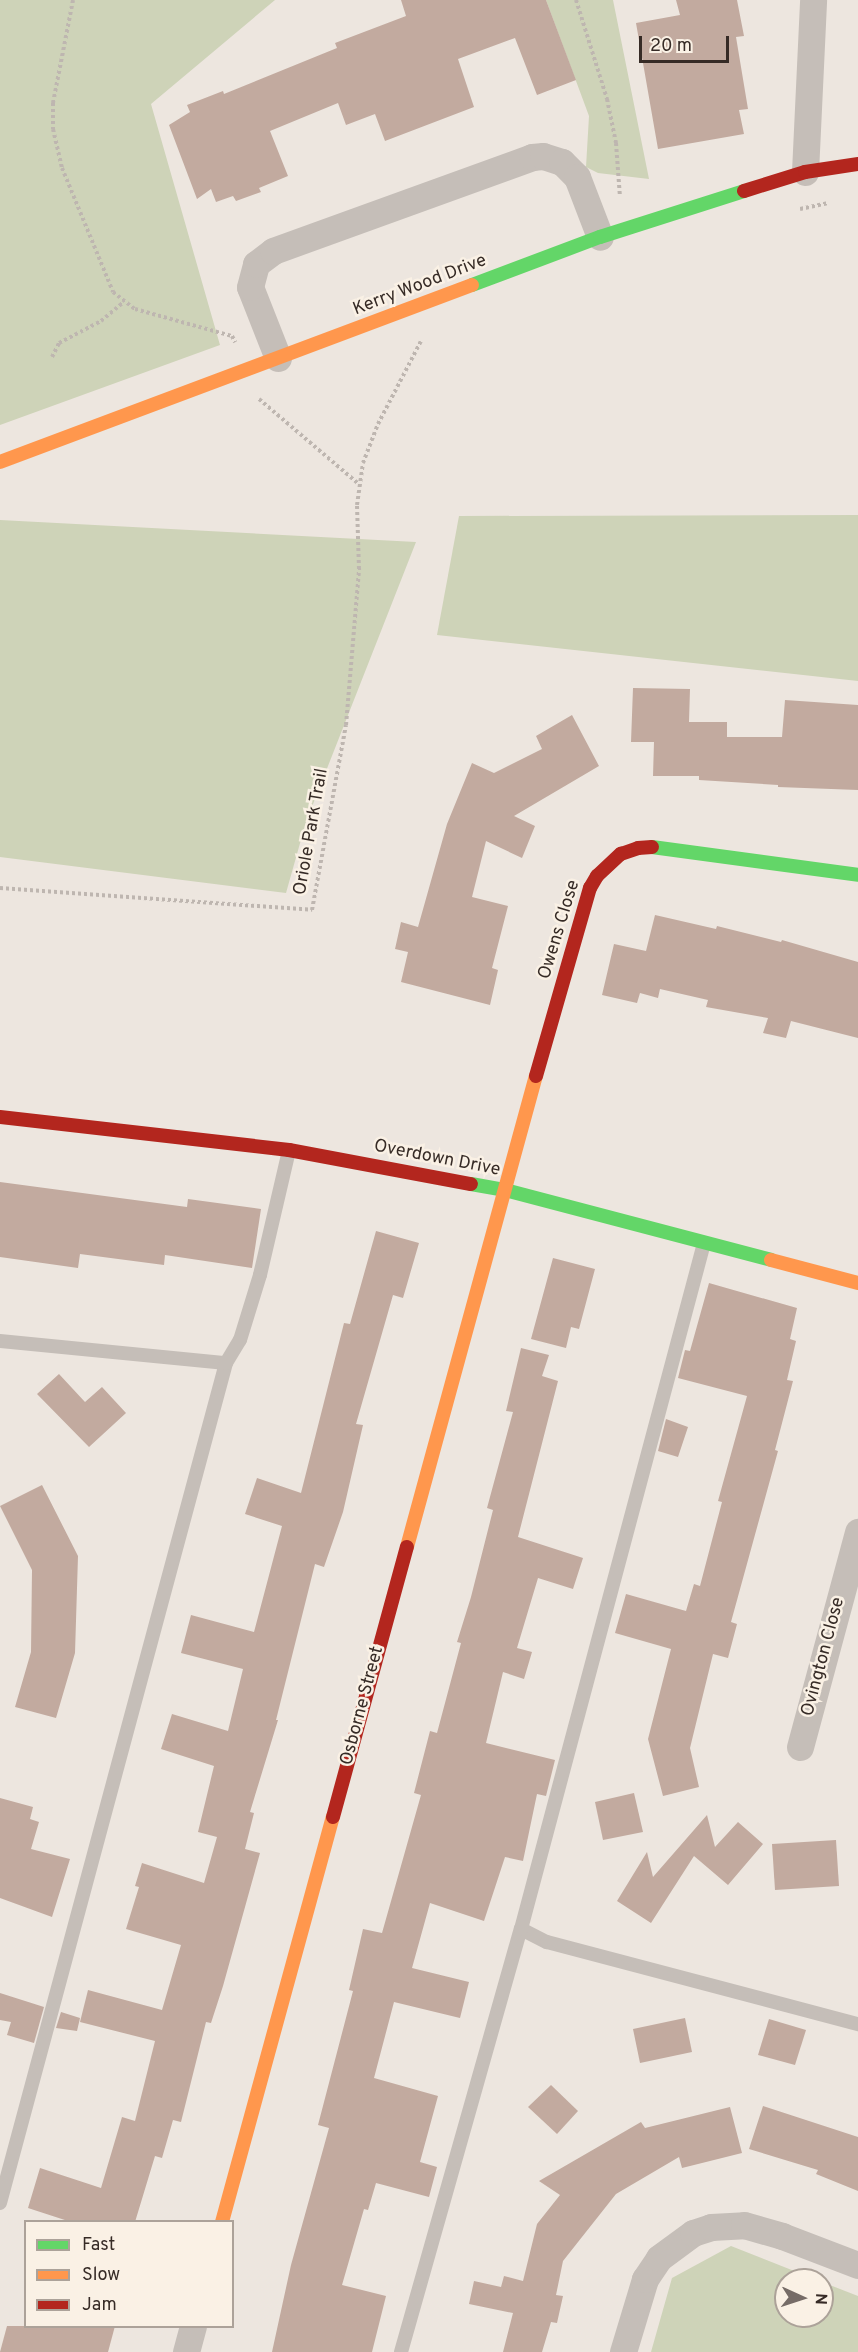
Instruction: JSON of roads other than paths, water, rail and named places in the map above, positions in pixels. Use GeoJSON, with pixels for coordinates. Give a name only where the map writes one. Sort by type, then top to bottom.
{"type":"FeatureCollection","features":[{"type":"Feature","properties":{"kind":"street"},"geometry":{"type":"LineString","coordinates":[[805,172],[813,0]]}},
{"type":"Feature","properties":{"kind":"street"},"geometry":{"type":"LineString","coordinates":[[278,358],[250,287],[256,264],[273,251],[532,157],[543,156],[562,162],[577,177],[611,233]]}},
{"type":"Feature","properties":{"kind":"street","name":"Kerry Wood Drive"},"geometry":{"type":"LineString","coordinates":[[0,462],[611,233],[805,172],[858,164]]}},
{"type":"Feature","properties":{"kind":"street","name":"Owens Close"},"geometry":{"type":"LineString","coordinates":[[505,1190],[583,905],[597,876],[608,863],[621,854],[638,848],[659,847],[858,875]]}},
{"type":"Feature","properties":{"kind":"street","name":"Overdown Drive"},"geometry":{"type":"LineString","coordinates":[[0,1117],[289,1150],[505,1190],[858,1283]]}},
{"type":"Feature","properties":{"kind":"street","name":"Osborne Street"},"geometry":{"type":"LineString","coordinates":[[223,2220],[505,1190]]}},
{"type":"Feature","properties":{"kind":"street","name":"Ovington Close"},"geometry":{"type":"LineString","coordinates":[[800,1747],[858,1532]]}},
{"type":"Feature","properties":{"kind":"street"},"geometry":{"type":"LineString","coordinates":[[622,2352],[645,2278],[659,2258],[693,2233],[711,2227],[744,2225],[782,2236],[858,2265]]}},
{"type":"Feature","properties":{"kind":"street"},"geometry":{"type":"LineString","coordinates":[[186,2352],[192,2328]]}},
{"type":"Feature","properties":{"kind":"lane"},"geometry":{"type":"LineString","coordinates":[[0,2203],[226,1363],[240,1340],[256,1286],[289,1150]]}},
{"type":"Feature","properties":{"kind":"lane"},"geometry":{"type":"LineString","coordinates":[[401,2352],[521,1929],[704,1243]]}},
{"type":"Feature","properties":{"kind":"lane"},"geometry":{"type":"LineString","coordinates":[[0,1341],[226,1363]]}},
{"type":"Feature","properties":{"kind":"lane"},"geometry":{"type":"LineString","coordinates":[[521,1929],[547,1942],[858,2024]]}}]}
